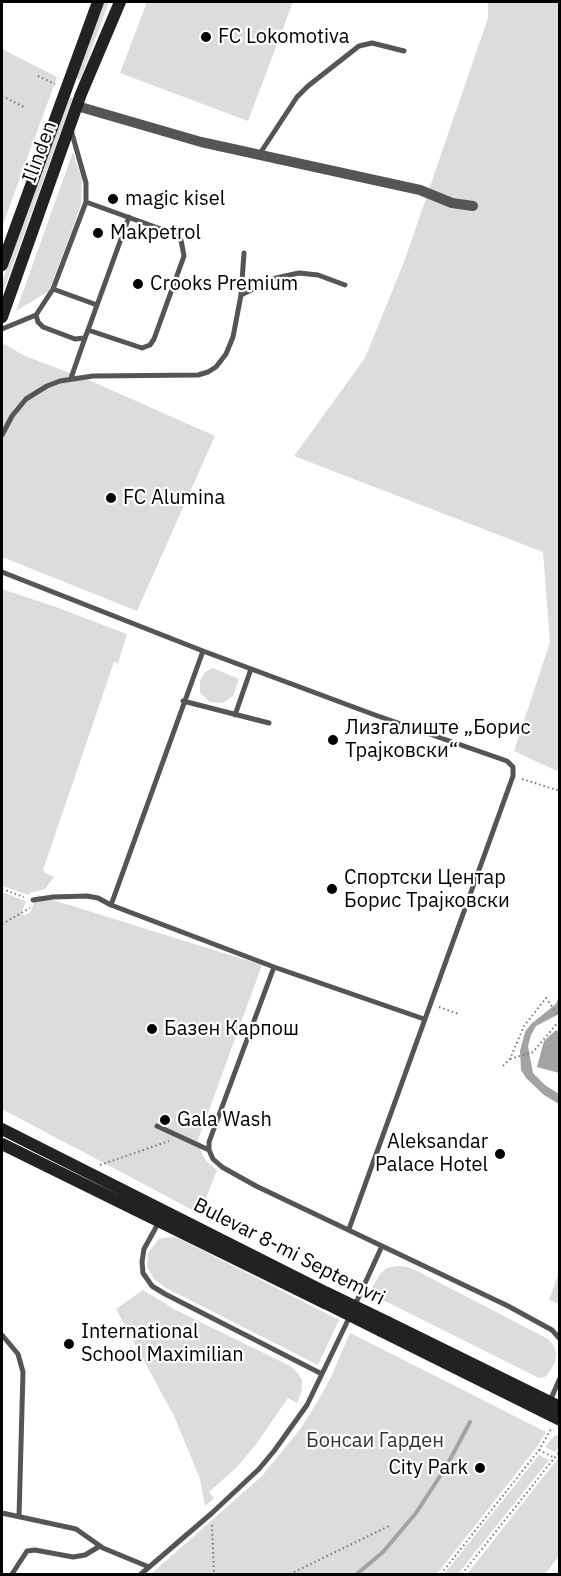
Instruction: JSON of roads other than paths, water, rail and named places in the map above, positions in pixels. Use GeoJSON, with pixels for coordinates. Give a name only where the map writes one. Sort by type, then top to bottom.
{"type":"FeatureCollection","features":[{"type":"Feature","properties":{"kind":"street","name":"Ilinden"},"geometry":{"type":"LineString","coordinates":[[2,265],[98,2]]}},
{"type":"Feature","properties":{"kind":"street","name":"Ilinden"},"geometry":{"type":"LineString","coordinates":[[2,317],[69,127],[120,2]]}},
{"type":"Feature","properties":{"kind":"street"},"geometry":{"type":"LineString","coordinates":[[77,106],[201,142],[420,190],[452,203],[473,206]]}},
{"type":"Feature","properties":{"kind":"street","name":"Bulevar 8-mi Septemvri"},"geometry":{"type":"LineString","coordinates":[[2,1129],[560,1420]]}},
{"type":"Feature","properties":{"kind":"street","name":"Bulevar 8-mi Septemvri"},"geometry":{"type":"LineString","coordinates":[[2,1144],[326,1298]]}},
{"type":"Feature","properties":{"kind":"street","name":"Bulevar 8-mi Septemvri"},"geometry":{"type":"LineString","coordinates":[[384,1327],[555,1405]]}},
{"type":"Feature","properties":{"kind":"lane"},"geometry":{"type":"LineString","coordinates":[[259,155],[297,97],[352,51],[365,43],[404,51]]}},
{"type":"Feature","properties":{"kind":"lane"},"geometry":{"type":"LineString","coordinates":[[2,329],[36,315],[53,290],[86,202],[86,183],[75,139],[69,127]]}},
{"type":"Feature","properties":{"kind":"lane"},"geometry":{"type":"LineString","coordinates":[[86,202],[178,237],[183,245],[184,256],[150,345],[137,348],[88,330]]}},
{"type":"Feature","properties":{"kind":"lane"},"geometry":{"type":"LineString","coordinates":[[71,378],[129,217]]}},
{"type":"Feature","properties":{"kind":"lane"},"geometry":{"type":"LineString","coordinates":[[2,435],[12,416],[26,399],[47,386],[71,378],[198,375],[208,372],[221,362],[230,345],[241,295],[244,253]]}},
{"type":"Feature","properties":{"kind":"lane"},"geometry":{"type":"LineString","coordinates":[[241,295],[276,278],[299,273],[324,276],[345,285]]}},
{"type":"Feature","properties":{"kind":"lane"},"geometry":{"type":"LineString","coordinates":[[53,290],[98,305]]}},
{"type":"Feature","properties":{"kind":"lane"},"geometry":{"type":"LineString","coordinates":[[36,315],[43,327],[75,339],[86,338]]}},
{"type":"Feature","properties":{"kind":"lane"},"geometry":{"type":"LineString","coordinates":[[2,572],[202,651],[507,761],[513,767],[513,776],[349,1229]]}},
{"type":"Feature","properties":{"kind":"lane"},"geometry":{"type":"LineString","coordinates":[[111,905],[202,651]]}},
{"type":"Feature","properties":{"kind":"lane"},"geometry":{"type":"LineString","coordinates":[[235,715],[251,669]]}},
{"type":"Feature","properties":{"kind":"lane"},"geometry":{"type":"LineString","coordinates":[[183,701],[269,723]]}},
{"type":"Feature","properties":{"kind":"lane"},"geometry":{"type":"LineString","coordinates":[[33,900],[87,896],[274,967],[424,1019]]}},
{"type":"Feature","properties":{"kind":"lane"},"geometry":{"type":"LineString","coordinates":[[274,967],[209,1142],[209,1150],[213,1159],[222,1167],[256,1186],[508,1306],[552,1330],[560,1339]]}},
{"type":"Feature","properties":{"kind":"lane"},"geometry":{"type":"LineString","coordinates":[[157,1126],[209,1150]]}},
{"type":"Feature","properties":{"kind":"lane"},"geometry":{"type":"LineString","coordinates":[[160,1221],[144,1249],[142,1263],[145,1277],[152,1286],[322,1374]]}},
{"type":"Feature","properties":{"kind":"lane"},"geometry":{"type":"LineString","coordinates":[[141,1575],[212,1514],[259,1469],[274,1451],[307,1405],[382,1246]]}},
{"type":"Feature","properties":{"kind":"lane"},"geometry":{"type":"LineString","coordinates":[[2,1335],[18,1354],[23,1372],[19,1517]]}},
{"type":"Feature","properties":{"kind":"lane"},"geometry":{"type":"LineString","coordinates":[[555,1405],[560,1378]]}},
{"type":"Feature","properties":{"kind":"lane"},"geometry":{"type":"LineString","coordinates":[[2,1513],[76,1529],[100,1546],[149,1567]]}},
{"type":"Feature","properties":{"kind":"lane"},"geometry":{"type":"LineString","coordinates":[[12,1575],[27,1551],[35,1550],[80,1557],[100,1546]]}},
{"type":"Feature","properties":{"kind":"waterway"},"geometry":{"type":"LineString","coordinates":[[357,1574],[383,1552],[416,1513],[446,1467],[470,1422]]}},
{"type":"Feature","properties":{"kind":"place","name":"FC Lokomotiva"},"geometry":{"type":"Point","coordinates":[206,37]}},
{"type":"Feature","properties":{"kind":"place","name":"magic kisel"},"geometry":{"type":"Point","coordinates":[113,199]}},
{"type":"Feature","properties":{"kind":"place","name":"Makpetrol"},"geometry":{"type":"Point","coordinates":[98,233]}},
{"type":"Feature","properties":{"kind":"place","name":"Crooks Premium"},"geometry":{"type":"Point","coordinates":[138,284]}},
{"type":"Feature","properties":{"kind":"place","name":"FC Alumina"},"geometry":{"type":"Point","coordinates":[111,498]}},
{"type":"Feature","properties":{"kind":"place","name":"Лизгалиште „Борис Трајковски“"},"geometry":{"type":"Point","coordinates":[333,740]}},
{"type":"Feature","properties":{"kind":"place","name":"Спортски Центар Борис Трајковски"},"geometry":{"type":"Point","coordinates":[332,889]}},
{"type":"Feature","properties":{"kind":"place","name":"Базен Карпош"},"geometry":{"type":"Point","coordinates":[152,1029]}},
{"type":"Feature","properties":{"kind":"place","name":"Gala Wash"},"geometry":{"type":"Point","coordinates":[165,1120]}},
{"type":"Feature","properties":{"kind":"place","name":"Aleksandar Palace Hotel"},"geometry":{"type":"Point","coordinates":[500,1154]}},
{"type":"Feature","properties":{"kind":"place","name":"International School Maximilian"},"geometry":{"type":"Point","coordinates":[69,1344]}},
{"type":"Feature","properties":{"kind":"place","name":"City Park"},"geometry":{"type":"Point","coordinates":[480,1468]}},
{"type":"Feature","properties":{"kind":"park label","name":"Бонсаи Гарден"},"geometry":{"type":"Point","coordinates":[375,1441]}}]}
